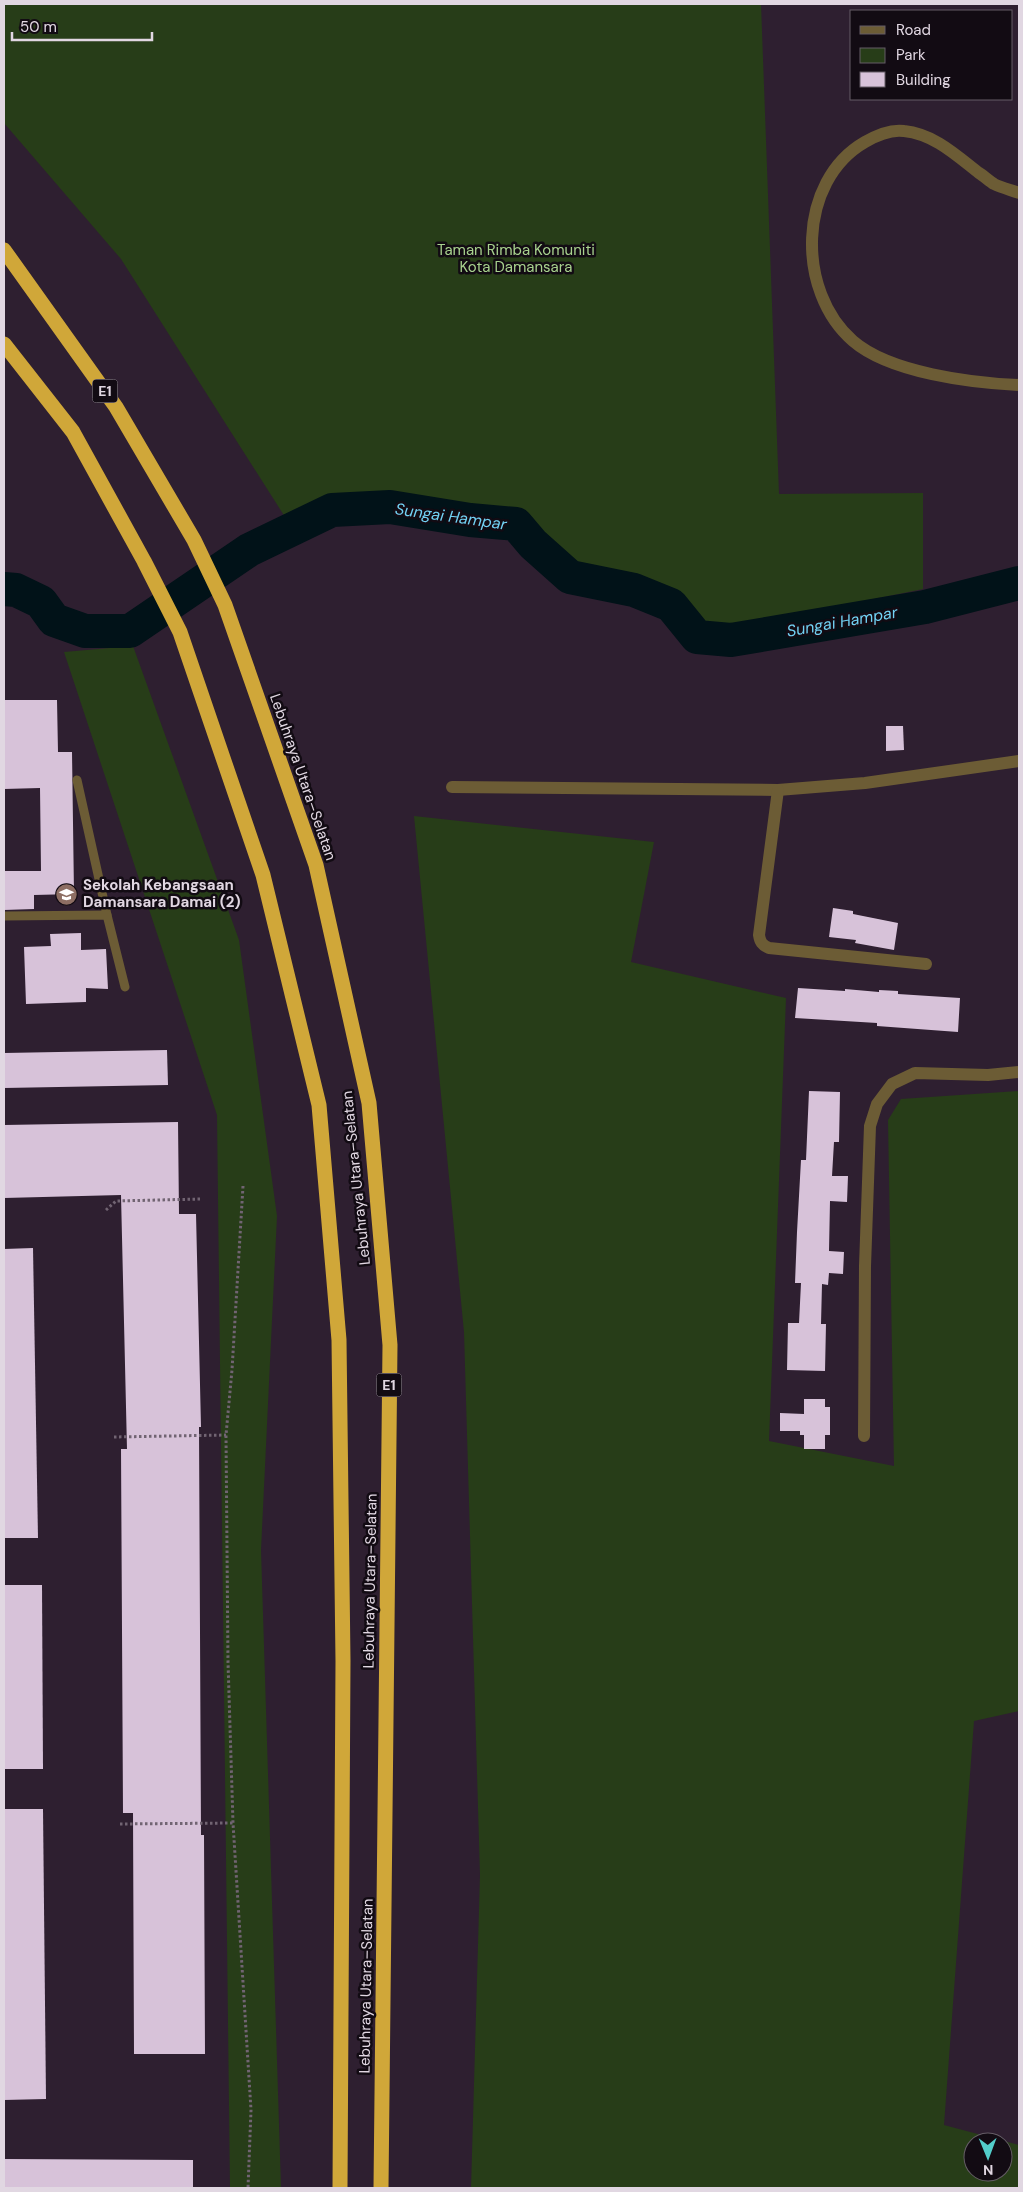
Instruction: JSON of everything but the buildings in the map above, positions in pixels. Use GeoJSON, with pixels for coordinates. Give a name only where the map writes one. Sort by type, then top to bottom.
{"type":"FeatureCollection","features":[{"type":"Feature","properties":{"kind":"highway","name":"Lebuhraya Utara–Selatan"},"geometry":{"type":"LineString","coordinates":[[5,250],[116,406],[194,540],[226,605],[316,865],[369,1103],[390,1345],[381,2188]]}},
{"type":"Feature","properties":{"kind":"highway","name":"Lebuhraya Utara–Selatan"},"geometry":{"type":"LineString","coordinates":[[4,344],[73,432],[144,561],[180,632],[263,875],[319,1105],[339,1359],[344,1660],[340,2188]]}},
{"type":"Feature","properties":{"kind":"street"},"geometry":{"type":"LineString","coordinates":[[1019,193],[994,184],[930,137],[903,130],[880,134],[853,148],[832,171],[815,207],[812,254],[818,284],[831,317],[854,342],[890,364],[947,376],[1019,385]]}},
{"type":"Feature","properties":{"kind":"street"},"geometry":{"type":"LineString","coordinates":[[452,788],[778,790],[865,783],[1019,761]]}},
{"type":"Feature","properties":{"kind":"street"},"geometry":{"type":"LineString","coordinates":[[778,790],[759,935],[759,941],[763,946],[926,964]]}},
{"type":"Feature","properties":{"kind":"street"},"geometry":{"type":"LineString","coordinates":[[864,1436],[865,1266],[870,1126],[877,1104],[892,1084],[915,1073],[988,1076],[1019,1072]]}},
{"type":"Feature","properties":{"kind":"lane"},"geometry":{"type":"LineString","coordinates":[[77,780],[125,987]]}},
{"type":"Feature","properties":{"kind":"lane"},"geometry":{"type":"LineString","coordinates":[[4,916],[108,915]]}},
{"type":"Feature","properties":{"kind":"path"},"geometry":{"type":"LineString","coordinates":[[243,1186],[232,1370],[226,1434],[228,1662],[233,1823],[251,2110],[248,2188]]}},
{"type":"Feature","properties":{"kind":"path"},"geometry":{"type":"LineString","coordinates":[[106,1210],[116,1201],[201,1200]]}},
{"type":"Feature","properties":{"kind":"path"},"geometry":{"type":"LineString","coordinates":[[114,1437],[226,1434]]}},
{"type":"Feature","properties":{"kind":"path"},"geometry":{"type":"LineString","coordinates":[[120,1824],[233,1823]]}},
{"type":"Feature","properties":{"kind":"green space","name":"Taman Rimba Komuniti Kota Damansara"},"geometry":{"type":"Polygon","coordinates":[[[4,4],[761,4],[779,494],[923,493],[923,589],[741,626],[700,625],[678,597],[638,577],[576,565],[518,515],[389,497],[329,498],[285,517],[121,259],[4,123],[4,4]]]}},
{"type":"Feature","properties":{"kind":"green space"},"geometry":{"type":"Polygon","coordinates":[[[133,646],[239,940],[277,1216],[261,1550],[281,2188],[230,2188],[217,1115],[64,652],[133,646]]]}},
{"type":"Feature","properties":{"kind":"green space"},"geometry":{"type":"Polygon","coordinates":[[[414,816],[654,842],[631,962],[786,998],[769,1441],[894,1466],[888,1120],[901,1099],[1019,1091],[1019,1711],[974,1721],[944,2125],[970,2132],[963,2132],[963,2182],[1013,2182],[1013,2143],[1019,2145],[1019,2188],[471,2188],[480,1875],[464,1332],[414,816]]]}},
{"type":"Feature","properties":{"kind":"waterway","name":"Sungai Hampar"},"geometry":{"type":"LineString","coordinates":[[4,589],[16,590],[41,602],[54,620],[85,631],[130,631],[249,550],[332,510],[390,507],[470,520],[516,524],[533,544],[570,577],[634,590],[671,605],[697,637],[731,640],[925,607],[1019,583]]}},
{"type":"Feature","properties":{"kind":"place","name":"Sekolah Kebangsaan Damansara Damai (2)"},"geometry":{"type":"Point","coordinates":[67,894]}}]}
